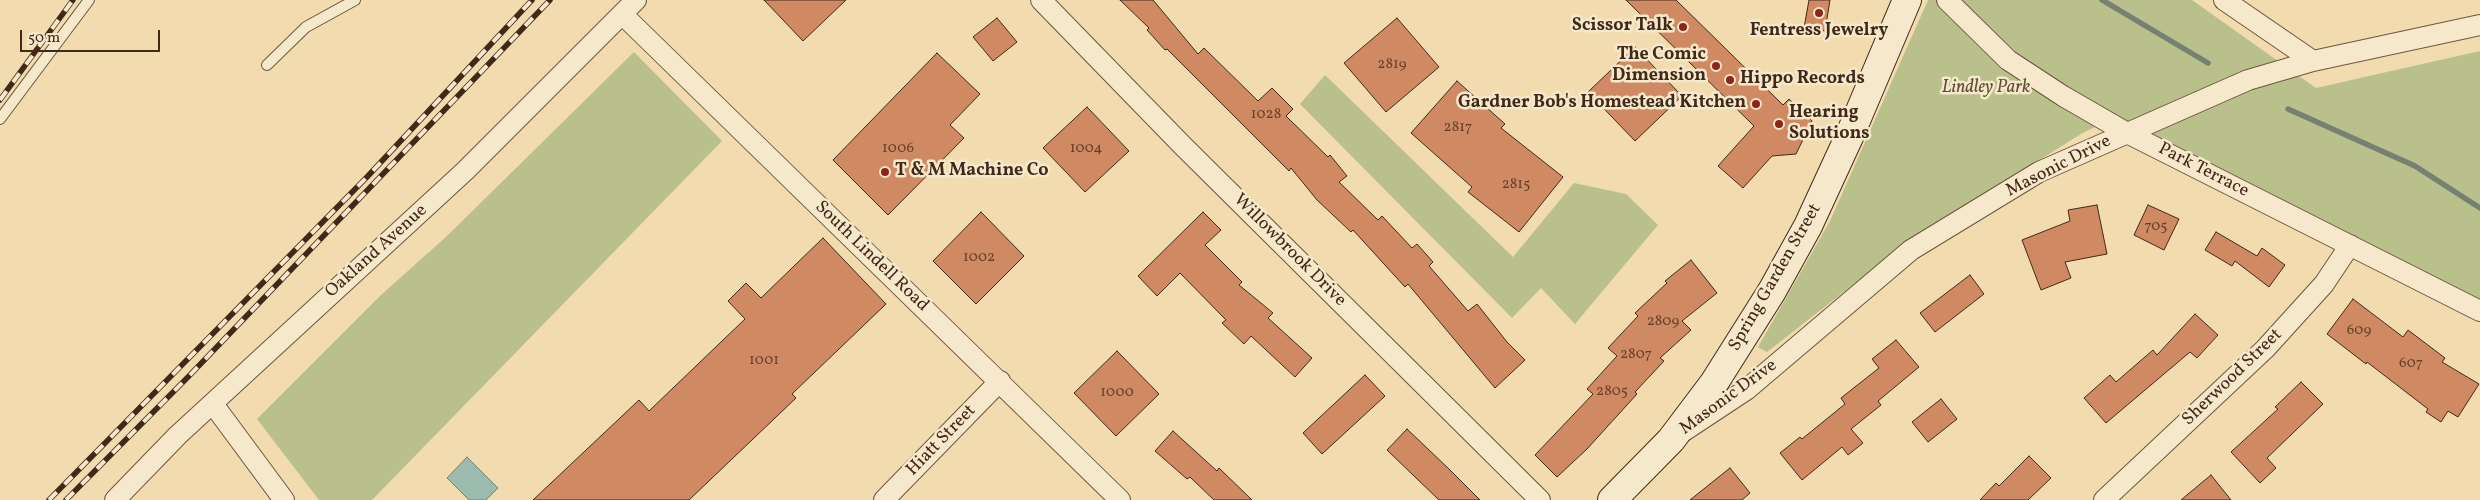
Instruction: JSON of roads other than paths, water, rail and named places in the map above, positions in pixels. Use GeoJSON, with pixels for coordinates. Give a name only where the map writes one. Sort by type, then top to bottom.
{"type":"FeatureCollection","features":[{"type":"Feature","properties":{"kind":"main road","name":"Spring Garden Street"},"geometry":{"type":"LineString","coordinates":[[1612,500],[1671,440],[1714,383],[1772,291],[1808,226],[1850,137],[1907,0]]}},
{"type":"Feature","properties":{"kind":"street","name":"Willowbrook Drive"},"geometry":{"type":"LineString","coordinates":[[1041,0],[1183,146],[1540,500]]}},
{"type":"Feature","properties":{"kind":"street","name":"Park Terrace"},"geometry":{"type":"LineString","coordinates":[[1947,0],[2008,60],[2063,96],[2127,133],[2480,311]]}},
{"type":"Feature","properties":{"kind":"street"},"geometry":{"type":"LineString","coordinates":[[2224,0],[2313,61]]}},
{"type":"Feature","properties":{"kind":"street","name":"South Lindell Road"},"geometry":{"type":"LineString","coordinates":[[629,7],[1120,500]]}},
{"type":"Feature","properties":{"kind":"street","name":"Oakland Avenue"},"geometry":{"type":"LineString","coordinates":[[115,500],[178,435],[265,353],[465,172],[629,7]]}},
{"type":"Feature","properties":{"kind":"street","name":"Masonic Drive"},"geometry":{"type":"LineString","coordinates":[[1671,440],[1746,390],[1911,250],[2039,172],[2248,80],[2313,61],[2480,25]]}},
{"type":"Feature","properties":{"kind":"street","name":"Sherwood Street"},"geometry":{"type":"LineString","coordinates":[[2104,500],[2265,349],[2324,284],[2350,245]]}},
{"type":"Feature","properties":{"kind":"street","name":"Hiatt Street"},"geometry":{"type":"LineString","coordinates":[[884,500],[1000,381]]}},
{"type":"Feature","properties":{"kind":"street"},"geometry":{"type":"LineString","coordinates":[[213,404],[284,500]]}},
{"type":"Feature","properties":{"kind":"lane"},"geometry":{"type":"LineString","coordinates":[[0,119],[88,0]]}},
{"type":"Feature","properties":{"kind":"lane"},"geometry":{"type":"LineString","coordinates":[[267,65],[306,27],[355,0]]}},
{"type":"Feature","properties":{"kind":"waterway"},"geometry":{"type":"LineString","coordinates":[[2102,0],[2208,63]]}},
{"type":"Feature","properties":{"kind":"waterway"},"geometry":{"type":"LineString","coordinates":[[2288,109],[2415,166],[2480,208]]}},
{"type":"Feature","properties":{"kind":"railway"},"geometry":{"type":"LineString","coordinates":[[0,100],[73,0]]}},
{"type":"Feature","properties":{"kind":"railway"},"geometry":{"type":"LineString","coordinates":[[49,500],[367,177],[532,0]]}},
{"type":"Feature","properties":{"kind":"railway"},"geometry":{"type":"LineString","coordinates":[[66,500],[188,377],[550,0]]}},
{"type":"Feature","properties":{"kind":"place","name":"Fentress Jewelry"},"geometry":{"type":"Point","coordinates":[1819,13]}},
{"type":"Feature","properties":{"kind":"place","name":"Scissor Talk"},"geometry":{"type":"Point","coordinates":[1683,27]}},
{"type":"Feature","properties":{"kind":"place","name":"The Comic Dimension"},"geometry":{"type":"Point","coordinates":[1716,66]}},
{"type":"Feature","properties":{"kind":"place","name":"Hippo Records"},"geometry":{"type":"Point","coordinates":[1730,80]}},
{"type":"Feature","properties":{"kind":"place","name":"Gardner Bob's Homestead Kitchen"},"geometry":{"type":"Point","coordinates":[1756,104]}},
{"type":"Feature","properties":{"kind":"place","name":"Hearing Solutions"},"geometry":{"type":"Point","coordinates":[1779,124]}},
{"type":"Feature","properties":{"kind":"place","name":"T & M Machine Co"},"geometry":{"type":"Point","coordinates":[885,172]}},
{"type":"Feature","properties":{"kind":"park label","name":"Lindley Park"},"geometry":{"type":"Point","coordinates":[1986,89]}}]}
